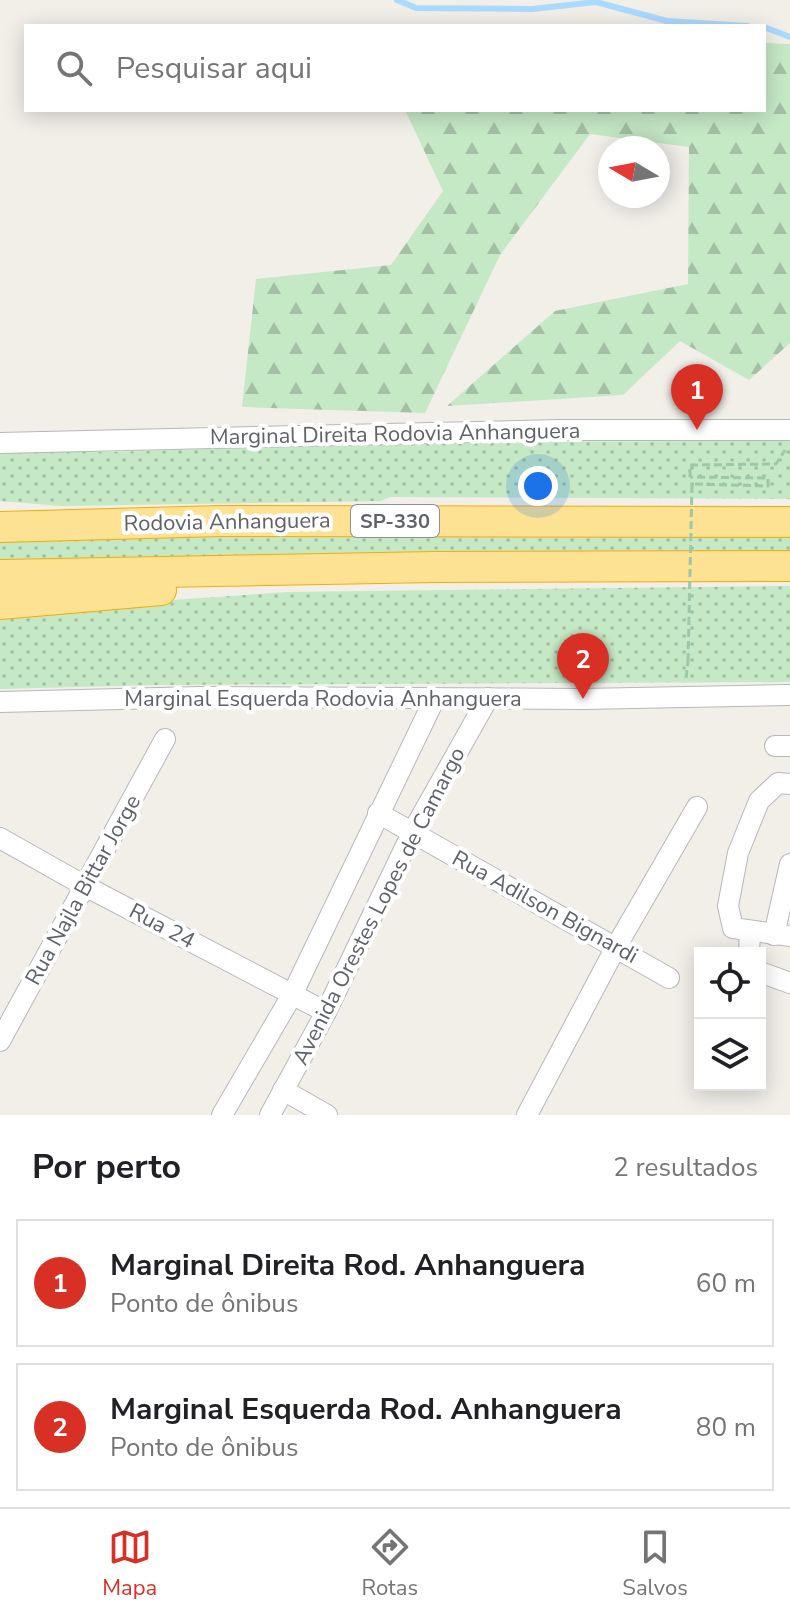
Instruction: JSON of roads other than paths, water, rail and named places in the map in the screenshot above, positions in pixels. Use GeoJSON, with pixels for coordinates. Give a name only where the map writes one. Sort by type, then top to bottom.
{"type":"FeatureCollection","features":[{"type":"Feature","properties":{"kind":"highway"},"geometry":{"type":"LineString","coordinates":[[0,507],[20,511],[221,521]]}},
{"type":"Feature","properties":{"kind":"highway","name":"Rodovia Anhanguera"},"geometry":{"type":"LineString","coordinates":[[0,527],[221,521],[790,522]]}},
{"type":"Feature","properties":{"kind":"highway","name":"SP-330"},"geometry":{"type":"LineString","coordinates":[[0,575],[435,567],[790,566]]}},
{"type":"Feature","properties":{"kind":"highway"},"geometry":{"type":"LineString","coordinates":[[0,604],[435,567]]}},
{"type":"Feature","properties":{"kind":"street","name":"Marginal Direita Rodovia Anhanguera"},"geometry":{"type":"LineString","coordinates":[[0,443],[543,430],[790,430]]}},
{"type":"Feature","properties":{"kind":"street","name":"Marginal Esquerda Rodovia Anhanguera"},"geometry":{"type":"LineString","coordinates":[[0,702],[200,697],[598,699],[790,695]]}},
{"type":"Feature","properties":{"kind":"street","name":"Avenida Orestes Lopes de Camargo"},"geometry":{"type":"LineString","coordinates":[[222,1115],[292,995],[435,698]]}},
{"type":"Feature","properties":{"kind":"street","name":"Avenida Orestes Lopes de Camargo"},"geometry":{"type":"LineString","coordinates":[[270,1115],[326,1012],[412,833],[488,698]]}},
{"type":"Feature","properties":{"kind":"street","name":"Rua Najla Bittar Jorge"},"geometry":{"type":"LineString","coordinates":[[0,1041],[165,739]]}},
{"type":"Feature","properties":{"kind":"street"},"geometry":{"type":"LineString","coordinates":[[790,784],[778,783],[759,801],[738,853],[728,906],[733,928],[782,936],[790,864]]}},
{"type":"Feature","properties":{"kind":"street"},"geometry":{"type":"LineString","coordinates":[[527,1115],[616,947],[697,807]]}},
{"type":"Feature","properties":{"kind":"street","name":"Rua Adilson Bignardi"},"geometry":{"type":"LineString","coordinates":[[378,813],[669,978]]}},
{"type":"Feature","properties":{"kind":"street","name":"Rua 24"},"geometry":{"type":"LineString","coordinates":[[0,838],[326,1012]]}},
{"type":"Feature","properties":{"kind":"street"},"geometry":{"type":"LineString","coordinates":[[749,947],[750,931]]}},
{"type":"Feature","properties":{"kind":"street"},"geometry":{"type":"LineString","coordinates":[[766,974],[790,983]]}},
{"type":"Feature","properties":{"kind":"street"},"geometry":{"type":"LineString","coordinates":[[283,1090],[327,1115]]}},
{"type":"Feature","properties":{"kind":"waterway"},"geometry":{"type":"LineString","coordinates":[[397,0],[416,8],[532,9],[596,2],[667,21],[715,24]]}},
{"type":"Feature","properties":{"kind":"waterway"},"geometry":{"type":"LineString","coordinates":[[766,28],[790,37]]}},
{"type":"Feature","properties":{"kind":"place","name":"Marginal Direita Rod. Anhanguera"},"geometry":{"type":"Point","coordinates":[697,430]}},
{"type":"Feature","properties":{"kind":"place","name":"Marginal Esquerda Rod. Anhanguera"},"geometry":{"type":"Point","coordinates":[583,699]}}]}
